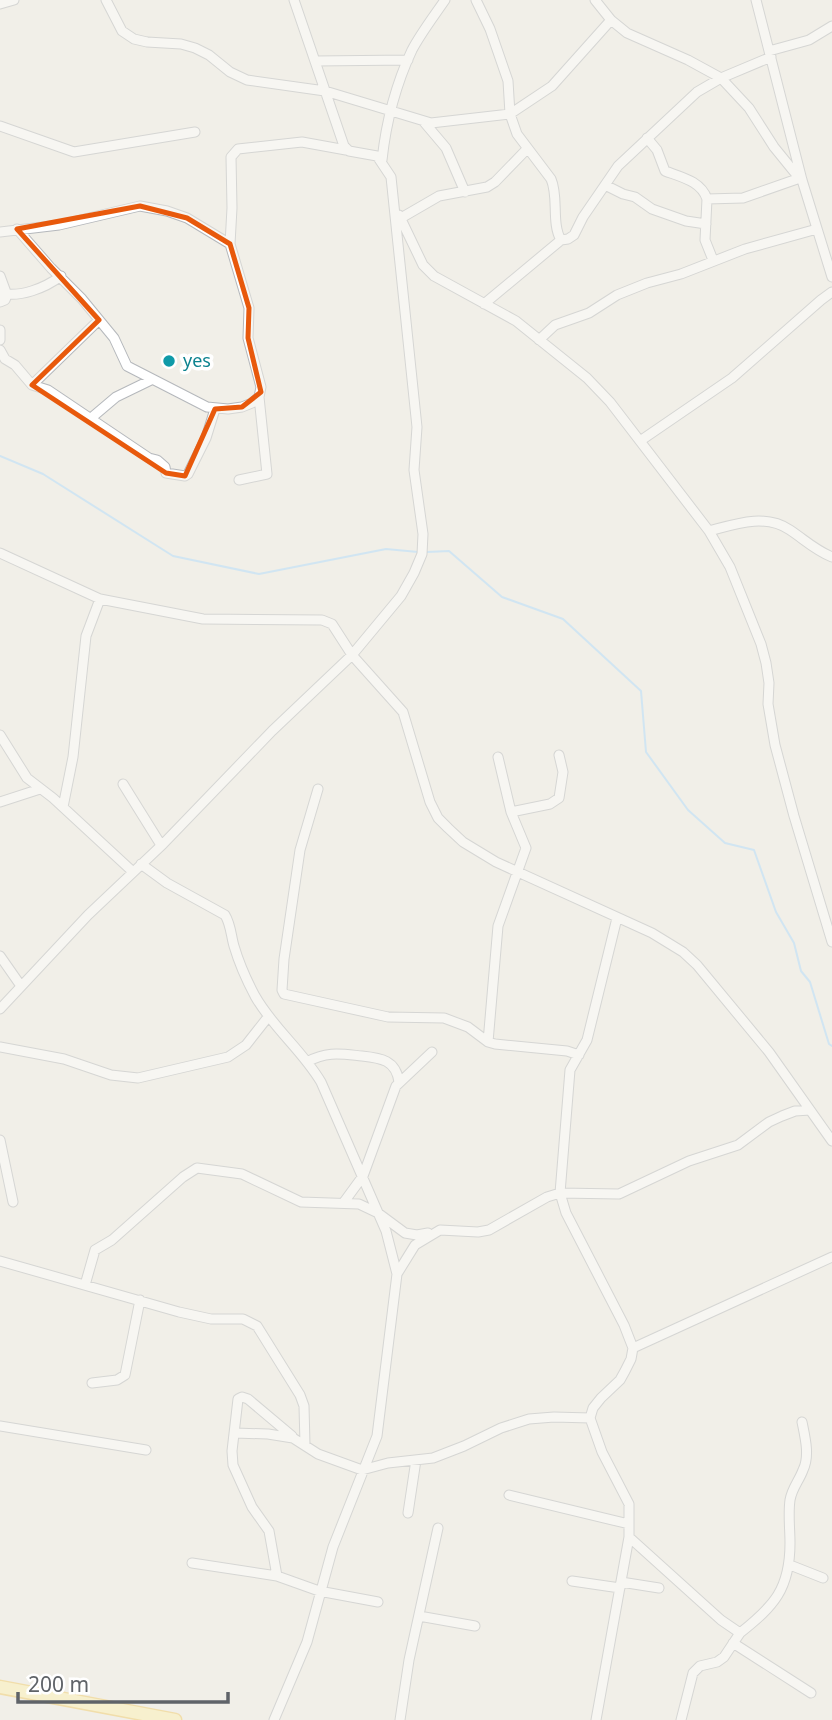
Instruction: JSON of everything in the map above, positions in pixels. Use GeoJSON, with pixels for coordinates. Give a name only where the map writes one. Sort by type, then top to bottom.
{"type":"FeatureCollection","features":[{"type":"Feature","properties":{"kind":"main road"},"geometry":{"type":"LineString","coordinates":[[0,1686],[175,1720]]}},
{"type":"Feature","properties":{"kind":"street"},"geometry":{"type":"LineString","coordinates":[[0,4],[14,0]]}},
{"type":"Feature","properties":{"kind":"street"},"geometry":{"type":"LineString","coordinates":[[106,0],[122,31],[134,39],[195,48],[247,80],[325,91],[424,122],[441,123],[510,114],[551,86],[611,20]]}},
{"type":"Feature","properties":{"kind":"street"},"geometry":{"type":"LineString","coordinates":[[294,0],[346,150]]}},
{"type":"Feature","properties":{"kind":"street"},"geometry":{"type":"LineString","coordinates":[[382,160],[399,81],[413,48],[445,0]]}},
{"type":"Feature","properties":{"kind":"street"},"geometry":{"type":"LineString","coordinates":[[475,0],[491,29],[508,81],[510,114],[517,134],[551,178],[557,229],[561,240]]}},
{"type":"Feature","properties":{"kind":"street"},"geometry":{"type":"LineString","coordinates":[[595,0],[626,33],[688,60],[721,78],[749,108],[774,147],[801,179]]}},
{"type":"Feature","properties":{"kind":"street"},"geometry":{"type":"LineString","coordinates":[[756,0],[801,179],[832,276]]}},
{"type":"Feature","properties":{"kind":"street"},"geometry":{"type":"LineString","coordinates":[[484,304],[561,240],[574,235],[618,166],[697,92],[770,54],[810,40],[832,26]]}},
{"type":"Feature","properties":{"kind":"street"},"geometry":{"type":"LineString","coordinates":[[316,61],[408,60]]}},
{"type":"Feature","properties":{"kind":"street"},"geometry":{"type":"LineString","coordinates":[[424,122],[446,148],[465,192]]}},
{"type":"Feature","properties":{"kind":"street"},"geometry":{"type":"LineString","coordinates":[[0,126],[74,152],[195,132]]}},
{"type":"Feature","properties":{"kind":"street"},"geometry":{"type":"LineString","coordinates":[[647,138],[657,150],[665,171],[689,179],[702,189],[708,200],[705,240],[713,260]]}},
{"type":"Feature","properties":{"kind":"street"},"geometry":{"type":"LineString","coordinates":[[0,1009],[272,731],[352,655],[401,596],[422,554],[423,534],[414,470],[416,427],[395,207],[391,177],[377,156],[302,142],[234,151],[230,161],[230,244],[248,309],[248,338],[260,380],[259,397],[267,474],[239,481]]}},
{"type":"Feature","properties":{"kind":"street"},"geometry":{"type":"LineString","coordinates":[[401,218],[439,196],[486,187],[495,182],[527,149]]}},
{"type":"Feature","properties":{"kind":"street"},"geometry":{"type":"LineString","coordinates":[[708,200],[743,198],[801,179]]}},
{"type":"Feature","properties":{"kind":"street"},"geometry":{"type":"LineString","coordinates":[[605,185],[635,197],[652,209],[687,221],[706,224]]}},
{"type":"Feature","properties":{"kind":"street"},"geometry":{"type":"LineString","coordinates":[[1,233],[59,225],[140,206],[187,218],[230,244]]}},
{"type":"Feature","properties":{"kind":"street"},"geometry":{"type":"LineString","coordinates":[[395,207],[423,265],[434,276],[516,321],[587,378],[610,402],[709,531],[730,567],[761,644],[769,683],[768,704],[775,745],[832,942]]}},
{"type":"Feature","properties":{"kind":"street"},"geometry":{"type":"LineString","coordinates":[[17,229],[114,338],[127,366],[197,403],[215,409],[242,407],[259,397]]}},
{"type":"Feature","properties":{"kind":"street"},"geometry":{"type":"LineString","coordinates":[[540,340],[555,325],[589,313],[617,295],[692,270],[713,260],[817,229]]}},
{"type":"Feature","properties":{"kind":"street"},"geometry":{"type":"LineString","coordinates":[[0,276],[5,300],[0,303]]}},
{"type":"Feature","properties":{"kind":"street"},"geometry":{"type":"LineString","coordinates":[[4,294],[13,295],[44,286],[61,276]]}},
{"type":"Feature","properties":{"kind":"street"},"geometry":{"type":"LineString","coordinates":[[640,441],[732,378],[832,292]]}},
{"type":"Feature","properties":{"kind":"street"},"geometry":{"type":"LineString","coordinates":[[32,385],[99,320]]}},
{"type":"Feature","properties":{"kind":"street"},"geometry":{"type":"LineString","coordinates":[[0,330],[0,341]]}},
{"type":"Feature","properties":{"kind":"street"},"geometry":{"type":"LineString","coordinates":[[0,352],[32,385],[48,390],[149,458],[157,460],[166,467],[166,472],[185,476],[192,469],[215,409]]}},
{"type":"Feature","properties":{"kind":"street"},"geometry":{"type":"LineString","coordinates":[[90,419],[116,397],[151,380]]}},
{"type":"Feature","properties":{"kind":"street"},"geometry":{"type":"LineString","coordinates":[[709,531],[748,522],[778,523],[815,550],[832,557]]}},
{"type":"Feature","properties":{"kind":"street"},"geometry":{"type":"LineString","coordinates":[[0,552],[100,599],[204,619],[327,621],[332,624],[352,655],[403,712],[430,802],[438,818],[463,842],[496,862],[659,937],[683,952],[697,965],[769,1052],[832,1141]]}},
{"type":"Feature","properties":{"kind":"street"},"geometry":{"type":"LineString","coordinates":[[62,807],[73,757],[86,636],[100,599]]}},
{"type":"Feature","properties":{"kind":"street"},"geometry":{"type":"LineString","coordinates":[[0,735],[27,778],[132,872]]}},
{"type":"Feature","properties":{"kind":"street"},"geometry":{"type":"LineString","coordinates":[[511,812],[550,804],[559,798],[564,772],[559,755]]}},
{"type":"Feature","properties":{"kind":"street"},"geometry":{"type":"LineString","coordinates":[[488,1042],[498,926],[526,848],[511,812],[498,757]]}},
{"type":"Feature","properties":{"kind":"street"},"geometry":{"type":"LineString","coordinates":[[123,784],[161,845]]}},
{"type":"Feature","properties":{"kind":"street"},"geometry":{"type":"LineString","coordinates":[[0,802],[40,789]]}},
{"type":"Feature","properties":{"kind":"street"},"geometry":{"type":"LineString","coordinates":[[318,789],[300,850],[284,959],[282,992],[288,996],[388,1017],[444,1018],[468,1027],[488,1042],[567,1051],[579,1055]]}},
{"type":"Feature","properties":{"kind":"street"},"geometry":{"type":"LineString","coordinates":[[141,864],[167,883],[225,915],[234,948],[254,993],[268,1017],[321,1082],[386,1231],[397,1274],[377,1436],[333,1547],[307,1642],[274,1720]]}},
{"type":"Feature","properties":{"kind":"street"},"geometry":{"type":"LineString","coordinates":[[596,1720],[629,1537],[629,1504],[598,1444],[590,1418],[593,1408],[620,1380],[631,1359],[633,1348],[624,1325],[566,1213],[560,1194],[570,1070],[587,1040],[617,918]]}},
{"type":"Feature","properties":{"kind":"street"},"geometry":{"type":"LineString","coordinates":[[0,956],[21,986]]}},
{"type":"Feature","properties":{"kind":"street"},"geometry":{"type":"LineString","coordinates":[[0,1047],[64,1059],[111,1075],[138,1078],[228,1057],[246,1045],[268,1017]]}},
{"type":"Feature","properties":{"kind":"street"},"geometry":{"type":"LineString","coordinates":[[307,1062],[320,1055],[336,1052],[381,1058],[394,1067],[399,1082]]}},
{"type":"Feature","properties":{"kind":"street"},"geometry":{"type":"LineString","coordinates":[[344,1202],[363,1176],[399,1082],[432,1052]]}},
{"type":"Feature","properties":{"kind":"street"},"geometry":{"type":"LineString","coordinates":[[85,1284],[93,1251],[112,1240],[192,1169],[242,1174],[301,1202],[359,1204],[378,1213],[405,1233],[417,1235],[440,1230],[478,1232],[489,1230],[547,1197],[560,1194],[619,1194],[689,1161],[738,1145],[769,1122],[782,1116],[795,1111],[810,1110]]}},
{"type":"Feature","properties":{"kind":"street"},"geometry":{"type":"LineString","coordinates":[[0,1140],[13,1202]]}},
{"type":"Feature","properties":{"kind":"street"},"geometry":{"type":"LineString","coordinates":[[397,1274],[415,1245],[440,1230]]}},
{"type":"Feature","properties":{"kind":"street"},"geometry":{"type":"LineString","coordinates":[[633,1348],[832,1257]]}},
{"type":"Feature","properties":{"kind":"street"},"geometry":{"type":"LineString","coordinates":[[0,1261],[211,1319],[243,1319],[257,1326],[300,1395],[304,1406],[305,1445]]}},
{"type":"Feature","properties":{"kind":"street"},"geometry":{"type":"LineString","coordinates":[[92,1383],[117,1380],[125,1375],[140,1300]]}},
{"type":"Feature","properties":{"kind":"street"},"geometry":{"type":"LineString","coordinates":[[276,1576],[269,1531],[252,1507],[237,1477],[232,1451],[237,1402],[242,1397],[248,1399],[293,1438],[318,1454],[362,1470],[451,1452],[520,1422],[554,1417],[590,1418]]}},
{"type":"Feature","properties":{"kind":"street"},"geometry":{"type":"LineString","coordinates":[[681,1720],[693,1673],[701,1666],[717,1662],[724,1657],[740,1633],[771,1605],[783,1587],[789,1565],[790,1501],[794,1486],[804,1469],[806,1456],[802,1422]]}},
{"type":"Feature","properties":{"kind":"street"},"geometry":{"type":"LineString","coordinates":[[0,1426],[146,1450]]}},
{"type":"Feature","properties":{"kind":"street"},"geometry":{"type":"LineString","coordinates":[[235,1433],[293,1438]]}},
{"type":"Feature","properties":{"kind":"street"},"geometry":{"type":"LineString","coordinates":[[408,1513],[416,1460]]}},
{"type":"Feature","properties":{"kind":"street"},"geometry":{"type":"LineString","coordinates":[[509,1494],[629,1524]]}},
{"type":"Feature","properties":{"kind":"street"},"geometry":{"type":"LineString","coordinates":[[400,1720],[409,1660],[438,1528]]}},
{"type":"Feature","properties":{"kind":"street"},"geometry":{"type":"LineString","coordinates":[[629,1537],[721,1620],[740,1633]]}},
{"type":"Feature","properties":{"kind":"street"},"geometry":{"type":"LineString","coordinates":[[192,1563],[276,1576],[319,1591],[378,1602]]}},
{"type":"Feature","properties":{"kind":"street"},"geometry":{"type":"LineString","coordinates":[[789,1565],[823,1578]]}},
{"type":"Feature","properties":{"kind":"street"},"geometry":{"type":"LineString","coordinates":[[572,1581],[659,1588]]}},
{"type":"Feature","properties":{"kind":"street"},"geometry":{"type":"LineString","coordinates":[[419,1616],[475,1626]]}},
{"type":"Feature","properties":{"kind":"street"},"geometry":{"type":"LineString","coordinates":[[733,1643],[811,1693]]}},
{"type":"Feature","properties":{"kind":"highlighted area"},"geometry":{"type":"Polygon","coordinates":[[[140,206],[187,218],[230,244],[249,308],[248,338],[261,392],[242,407],[215,409],[185,476],[166,473],[32,385],[99,320],[17,229],[140,206]]]}},
{"type":"Feature","properties":{"kind":"waterway"},"geometry":{"type":"LineString","coordinates":[[0,456],[43,474],[173,556],[259,574],[386,549],[418,552]]}},
{"type":"Feature","properties":{"kind":"waterway"},"geometry":{"type":"LineString","coordinates":[[427,552],[449,551],[502,597],[563,619],[641,691],[646,752],[688,810],[725,843],[754,850],[776,912],[794,943],[801,971],[810,982],[829,1044],[832,1046]]}},
{"type":"Feature","properties":{"kind":"place","name":"yes"},"geometry":{"type":"Point","coordinates":[169,361]}}]}
